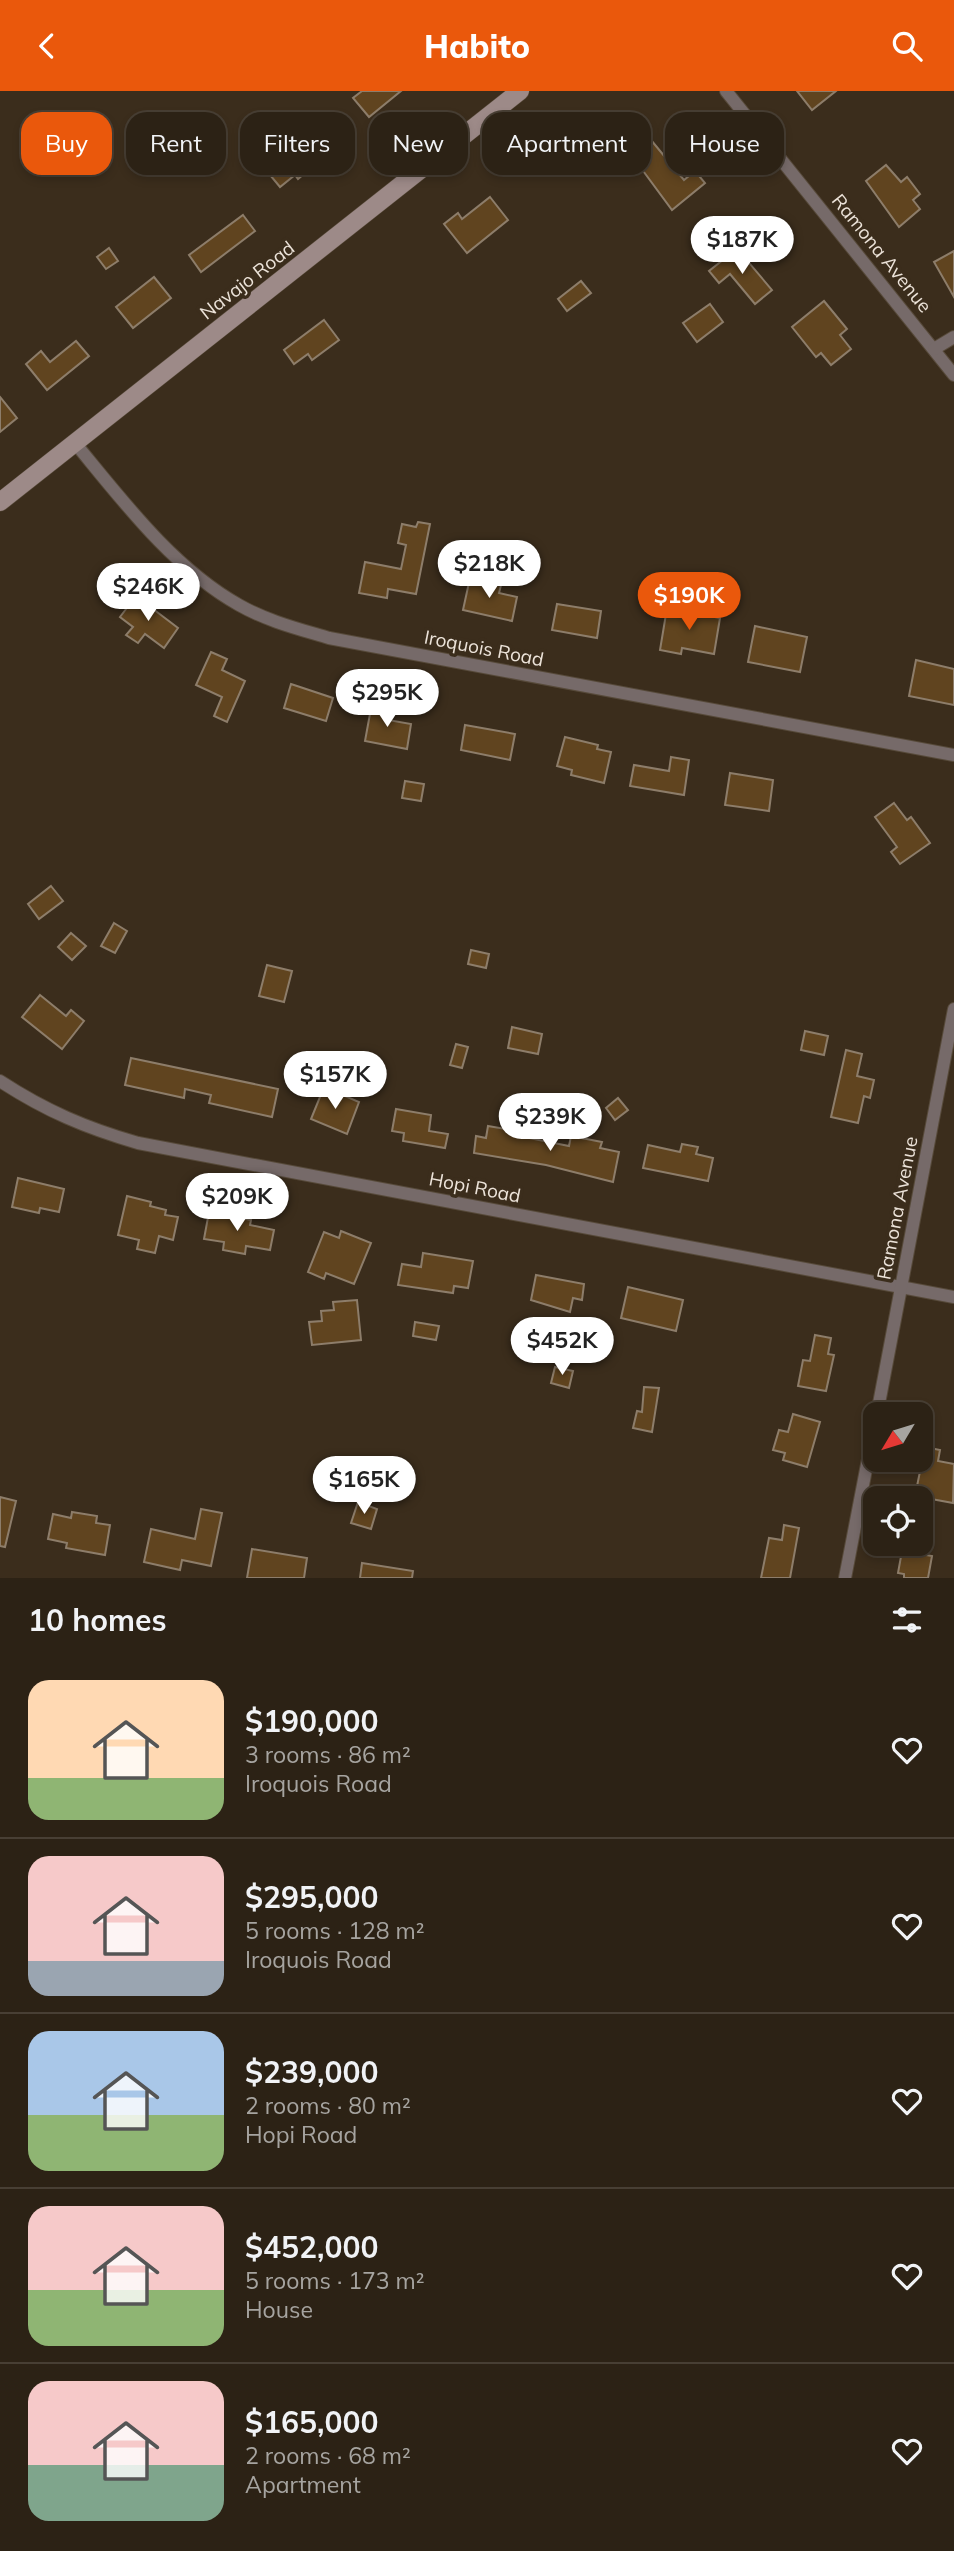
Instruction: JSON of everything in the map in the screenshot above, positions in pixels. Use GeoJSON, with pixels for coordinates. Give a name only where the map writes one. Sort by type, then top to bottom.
{"type":"FeatureCollection","features":[{"type":"Feature","properties":{"kind":"main road","name":"Navajo Road"},"geometry":{"type":"LineString","coordinates":[[0,502],[520,91]]}},
{"type":"Feature","properties":{"kind":"street","name":"Ramona Avenue"},"geometry":{"type":"LineString","coordinates":[[726,91],[954,375]]}},
{"type":"Feature","properties":{"kind":"street"},"geometry":{"type":"LineString","coordinates":[[934,349],[954,337]]}},
{"type":"Feature","properties":{"kind":"street","name":"Iroquois Road"},"geometry":{"type":"LineString","coordinates":[[75,443],[144,524],[192,570],[238,605],[282,624],[329,638],[954,755]]}},
{"type":"Feature","properties":{"kind":"street","name":"Ramona Avenue"},"geometry":{"type":"LineString","coordinates":[[879,1402],[954,1009]]}},
{"type":"Feature","properties":{"kind":"street","name":"Hopi Road"},"geometry":{"type":"LineString","coordinates":[[0,1081],[34,1103],[85,1128],[138,1143],[954,1297]]}},
{"type":"Feature","properties":{"kind":"street"},"geometry":{"type":"LineString","coordinates":[[845,1578],[866,1472]]}},
{"type":"Feature","properties":{"kind":"building"},"geometry":{"type":"Polygon","coordinates":[[[362,91],[401,91],[375,112],[369,112],[369,117],[353,98],[362,91]]]}},
{"type":"Feature","properties":{"kind":"building"},"geometry":{"type":"Polygon","coordinates":[[[797,91],[836,91],[812,110],[797,91]]]}},
{"type":"Feature","properties":{"kind":"building"},"geometry":{"type":"Polygon","coordinates":[[[651,140],[665,157],[665,175],[680,175],[684,180],[690,175],[698,175],[705,183],[672,210],[646,175],[651,175],[651,140]]]}},
{"type":"Feature","properties":{"kind":"building"},"geometry":{"type":"Polygon","coordinates":[[[886,165],[901,182],[907,177],[920,194],[913,200],[920,209],[899,227],[866,181],[886,165]]]}},
{"type":"Feature","properties":{"kind":"building"},"geometry":{"type":"Polygon","coordinates":[[[270,175],[295,175],[280,187],[270,175]]]}},
{"type":"Feature","properties":{"kind":"building"},"geometry":{"type":"Polygon","coordinates":[[[490,197],[508,220],[467,253],[444,224],[458,213],[462,219],[490,197]]]}},
{"type":"Feature","properties":{"kind":"building"},"geometry":{"type":"Polygon","coordinates":[[[243,215],[255,231],[201,272],[189,255],[243,215]]]}},
{"type":"Feature","properties":{"kind":"building"},"geometry":{"type":"Polygon","coordinates":[[[109,248],[118,261],[106,269],[97,257],[109,248]]]}},
{"type":"Feature","properties":{"kind":"building"},"geometry":{"type":"Polygon","coordinates":[[[739,251],[772,290],[755,304],[730,274],[719,283],[709,271],[739,251]]]}},
{"type":"Feature","properties":{"kind":"building"},"geometry":{"type":"Polygon","coordinates":[[[954,251],[954,297],[934,262],[954,251]]]}},
{"type":"Feature","properties":{"kind":"building"},"geometry":{"type":"Polygon","coordinates":[[[154,277],[171,298],[133,328],[116,307],[154,277]]]}},
{"type":"Feature","properties":{"kind":"building"},"geometry":{"type":"Polygon","coordinates":[[[581,281],[591,293],[567,311],[558,299],[581,281]]]}},
{"type":"Feature","properties":{"kind":"building"},"geometry":{"type":"Polygon","coordinates":[[[824,301],[847,329],[840,335],[851,349],[831,365],[821,353],[816,357],[792,327],[824,301]]]}},
{"type":"Feature","properties":{"kind":"building"},"geometry":{"type":"Polygon","coordinates":[[[710,304],[723,322],[697,342],[683,323],[710,304]]]}},
{"type":"Feature","properties":{"kind":"building"},"geometry":{"type":"Polygon","coordinates":[[[324,320],[339,340],[312,360],[308,354],[294,364],[284,350],[324,320]]]}},
{"type":"Feature","properties":{"kind":"building"},"geometry":{"type":"Polygon","coordinates":[[[76,341],[89,356],[47,390],[26,364],[41,351],[50,362],[76,341]]]}},
{"type":"Feature","properties":{"kind":"building"},"geometry":{"type":"Polygon","coordinates":[[[0,397],[17,418],[0,432],[0,397]]]}},
{"type":"Feature","properties":{"kind":"building"},"geometry":{"type":"Polygon","coordinates":[[[418,522],[430,524],[416,594],[388,589],[387,598],[359,593],[365,562],[401,569],[406,545],[398,543],[402,524],[416,527],[418,522]]]}},
{"type":"Feature","properties":{"kind":"building"},"geometry":{"type":"Polygon","coordinates":[[[470,578],[501,585],[499,593],[517,597],[512,621],[463,610],[470,578]]]}},
{"type":"Feature","properties":{"kind":"building"},"geometry":{"type":"Polygon","coordinates":[[[136,596],[178,628],[164,648],[145,634],[138,643],[126,635],[133,627],[120,617],[136,596]]]}},
{"type":"Feature","properties":{"kind":"building"},"geometry":{"type":"Polygon","coordinates":[[[557,604],[601,611],[597,638],[552,630],[557,604]]]}},
{"type":"Feature","properties":{"kind":"building"},"geometry":{"type":"Polygon","coordinates":[[[667,608],[720,618],[714,654],[682,648],[681,654],[660,650],[667,608]]]}},
{"type":"Feature","properties":{"kind":"building"},"geometry":{"type":"Polygon","coordinates":[[[755,626],[807,637],[800,672],[748,662],[755,626]]]}},
{"type":"Feature","properties":{"kind":"building"},"geometry":{"type":"Polygon","coordinates":[[[211,652],[227,659],[222,670],[245,681],[227,722],[214,716],[222,697],[196,685],[211,652]]]}},
{"type":"Feature","properties":{"kind":"building"},"geometry":{"type":"Polygon","coordinates":[[[916,660],[954,669],[954,705],[909,696],[916,660]]]}},
{"type":"Feature","properties":{"kind":"building"},"geometry":{"type":"Polygon","coordinates":[[[291,684],[333,698],[326,721],[284,708],[291,684]]]}},
{"type":"Feature","properties":{"kind":"building"},"geometry":{"type":"Polygon","coordinates":[[[372,703],[390,706],[388,720],[411,724],[407,749],[365,741],[372,703]]]}},
{"type":"Feature","properties":{"kind":"building"},"geometry":{"type":"Polygon","coordinates":[[[465,725],[515,734],[510,760],[461,750],[465,725]]]}},
{"type":"Feature","properties":{"kind":"building"},"geometry":{"type":"Polygon","coordinates":[[[565,737],[598,745],[597,749],[611,752],[604,783],[571,775],[572,770],[557,766],[565,737]]]}},
{"type":"Feature","properties":{"kind":"building"},"geometry":{"type":"Polygon","coordinates":[[[671,757],[689,760],[684,795],[630,786],[634,765],[669,771],[671,757]]]}},
{"type":"Feature","properties":{"kind":"building"},"geometry":{"type":"Polygon","coordinates":[[[730,773],[773,780],[769,811],[725,805],[730,773]]]}},
{"type":"Feature","properties":{"kind":"building"},"geometry":{"type":"Polygon","coordinates":[[[405,781],[424,784],[421,801],[402,798],[405,781]]]}},
{"type":"Feature","properties":{"kind":"building"},"geometry":{"type":"Polygon","coordinates":[[[894,803],[907,820],[911,817],[930,843],[900,864],[891,852],[897,847],[875,817],[894,803]]]}},
{"type":"Feature","properties":{"kind":"building"},"geometry":{"type":"Polygon","coordinates":[[[51,886],[63,901],[39,919],[28,904],[51,886]]]}},
{"type":"Feature","properties":{"kind":"building"},"geometry":{"type":"Polygon","coordinates":[[[114,923],[127,931],[115,953],[101,946],[114,923]]]}},
{"type":"Feature","properties":{"kind":"building"},"geometry":{"type":"Polygon","coordinates":[[[71,933],[86,946],[72,960],[58,947],[71,933]]]}},
{"type":"Feature","properties":{"kind":"building"},"geometry":{"type":"Polygon","coordinates":[[[471,950],[489,954],[486,968],[468,964],[471,950]]]}},
{"type":"Feature","properties":{"kind":"building"},"geometry":{"type":"Polygon","coordinates":[[[267,965],[292,971],[284,1002],[259,996],[267,965]]]}},
{"type":"Feature","properties":{"kind":"building"},"geometry":{"type":"Polygon","coordinates":[[[40,995],[66,1016],[71,1010],[84,1021],[62,1049],[22,1017],[40,995]]]}},
{"type":"Feature","properties":{"kind":"building"},"geometry":{"type":"Polygon","coordinates":[[[512,1027],[542,1034],[538,1054],[508,1048],[512,1027]]]}},
{"type":"Feature","properties":{"kind":"building"},"geometry":{"type":"Polygon","coordinates":[[[805,1031],[828,1036],[824,1055],[801,1050],[805,1031]]]}},
{"type":"Feature","properties":{"kind":"building"},"geometry":{"type":"Polygon","coordinates":[[[456,1044],[468,1047],[462,1068],[450,1065],[456,1044]]]}},
{"type":"Feature","properties":{"kind":"building"},"geometry":{"type":"Polygon","coordinates":[[[846,1050],[862,1054],[857,1076],[874,1080],[870,1098],[864,1096],[858,1123],[831,1117],[846,1050]]]}},
{"type":"Feature","properties":{"kind":"building"},"geometry":{"type":"Polygon","coordinates":[[[131,1058],[278,1089],[272,1117],[209,1103],[211,1095],[185,1089],[184,1098],[125,1085],[131,1058]]]}},
{"type":"Feature","properties":{"kind":"building"},"geometry":{"type":"Polygon","coordinates":[[[324,1087],[359,1102],[347,1134],[311,1119],[324,1087]]]}},
{"type":"Feature","properties":{"kind":"building"},"geometry":{"type":"Polygon","coordinates":[[[618,1098],[628,1110],[615,1120],[606,1108],[618,1098]]]}},
{"type":"Feature","properties":{"kind":"building"},"geometry":{"type":"Polygon","coordinates":[[[396,1109],[431,1115],[429,1131],[448,1134],[445,1148],[403,1141],[404,1133],[392,1131],[396,1109]]]}},
{"type":"Feature","properties":{"kind":"building"},"geometry":{"type":"Polygon","coordinates":[[[488,1126],[530,1133],[529,1138],[569,1146],[571,1136],[602,1142],[600,1148],[619,1152],[613,1182],[546,1165],[474,1153],[476,1136],[486,1138],[488,1126]]]}},
{"type":"Feature","properties":{"kind":"building"},"geometry":{"type":"Polygon","coordinates":[[[682,1144],[698,1147],[696,1154],[713,1158],[708,1181],[643,1168],[648,1145],[680,1152],[682,1144]]]}},
{"type":"Feature","properties":{"kind":"building"},"geometry":{"type":"Polygon","coordinates":[[[18,1178],[64,1189],[59,1212],[40,1208],[39,1213],[12,1207],[18,1178]]]}},
{"type":"Feature","properties":{"kind":"building"},"geometry":{"type":"Polygon","coordinates":[[[127,1196],[151,1202],[150,1206],[166,1210],[165,1215],[178,1217],[173,1240],[159,1236],[155,1253],[137,1249],[139,1240],[118,1235],[127,1196]]]}},
{"type":"Feature","properties":{"kind":"building"},"geometry":{"type":"Polygon","coordinates":[[[209,1212],[251,1220],[250,1225],[274,1230],[270,1250],[246,1246],[245,1254],[223,1250],[224,1242],[204,1239],[209,1212]]]}},
{"type":"Feature","properties":{"kind":"building"},"geometry":{"type":"Polygon","coordinates":[[[341,1231],[371,1243],[354,1284],[326,1273],[324,1279],[308,1272],[324,1232],[339,1238],[341,1231]]]}},
{"type":"Feature","properties":{"kind":"building"},"geometry":{"type":"Polygon","coordinates":[[[423,1253],[473,1261],[468,1288],[454,1286],[453,1293],[398,1285],[402,1264],[421,1267],[423,1253]]]}},
{"type":"Feature","properties":{"kind":"building"},"geometry":{"type":"Polygon","coordinates":[[[536,1275],[584,1284],[582,1300],[573,1298],[570,1312],[531,1300],[536,1275]]]}},
{"type":"Feature","properties":{"kind":"building"},"geometry":{"type":"Polygon","coordinates":[[[628,1287],[683,1300],[676,1331],[621,1318],[628,1287]]]}},
{"type":"Feature","properties":{"kind":"building"},"geometry":{"type":"Polygon","coordinates":[[[357,1300],[361,1340],[312,1345],[309,1322],[322,1321],[321,1311],[334,1310],[333,1302],[357,1300]]]}},
{"type":"Feature","properties":{"kind":"building"},"geometry":{"type":"Polygon","coordinates":[[[415,1322],[439,1326],[436,1340],[413,1336],[415,1322]]]}},
{"type":"Feature","properties":{"kind":"building"},"geometry":{"type":"Polygon","coordinates":[[[815,1335],[831,1338],[828,1354],[834,1355],[826,1391],[798,1386],[803,1360],[810,1361],[815,1335]]]}},
{"type":"Feature","properties":{"kind":"building"},"geometry":{"type":"Polygon","coordinates":[[[555,1367],[573,1371],[569,1388],[551,1383],[555,1367]]]}},
{"type":"Feature","properties":{"kind":"building"},"geometry":{"type":"Polygon","coordinates":[[[644,1387],[659,1388],[652,1432],[633,1428],[637,1411],[642,1412],[644,1387]]]}},
{"type":"Feature","properties":{"kind":"building"},"geometry":{"type":"Polygon","coordinates":[[[793,1414],[820,1422],[807,1467],[783,1460],[785,1453],[773,1450],[779,1430],[788,1432],[793,1414]]]}},
{"type":"Feature","properties":{"kind":"building"},"geometry":{"type":"Polygon","coordinates":[[[933,1449],[940,1450],[938,1461],[954,1464],[953,1503],[933,1499],[933,1486],[917,1486],[920,1472],[933,1472],[933,1449]]]}},
{"type":"Feature","properties":{"kind":"building"},"geometry":{"type":"Polygon","coordinates":[[[0,1497],[16,1501],[5,1547],[0,1546],[0,1497]]]}},
{"type":"Feature","properties":{"kind":"building"},"geometry":{"type":"Polygon","coordinates":[[[358,1502],[377,1509],[371,1529],[351,1523],[358,1502]]]}},
{"type":"Feature","properties":{"kind":"building"},"geometry":{"type":"Polygon","coordinates":[[[201,1509],[222,1513],[211,1566],[182,1560],[180,1570],[144,1562],[151,1529],[195,1539],[201,1509]]]}},
{"type":"Feature","properties":{"kind":"building"},"geometry":{"type":"Polygon","coordinates":[[[72,1512],[97,1516],[96,1523],[110,1525],[105,1555],[66,1548],[67,1543],[48,1539],[53,1514],[71,1518],[72,1512]]]}},
{"type":"Feature","properties":{"kind":"building"},"geometry":{"type":"Polygon","coordinates":[[[784,1525],[799,1528],[790,1578],[761,1578],[769,1538],[782,1540],[784,1525]]]}},
{"type":"Feature","properties":{"kind":"building"},"geometry":{"type":"Polygon","coordinates":[[[252,1549],[307,1558],[304,1578],[247,1578],[252,1549]]]}},
{"type":"Feature","properties":{"kind":"building"},"geometry":{"type":"Polygon","coordinates":[[[901,1556],[932,1556],[928,1578],[904,1578],[904,1574],[898,1573],[901,1556]]]}},
{"type":"Feature","properties":{"kind":"building"},"geometry":{"type":"Polygon","coordinates":[[[362,1563],[413,1571],[412,1578],[360,1578],[362,1563]]]}}]}
